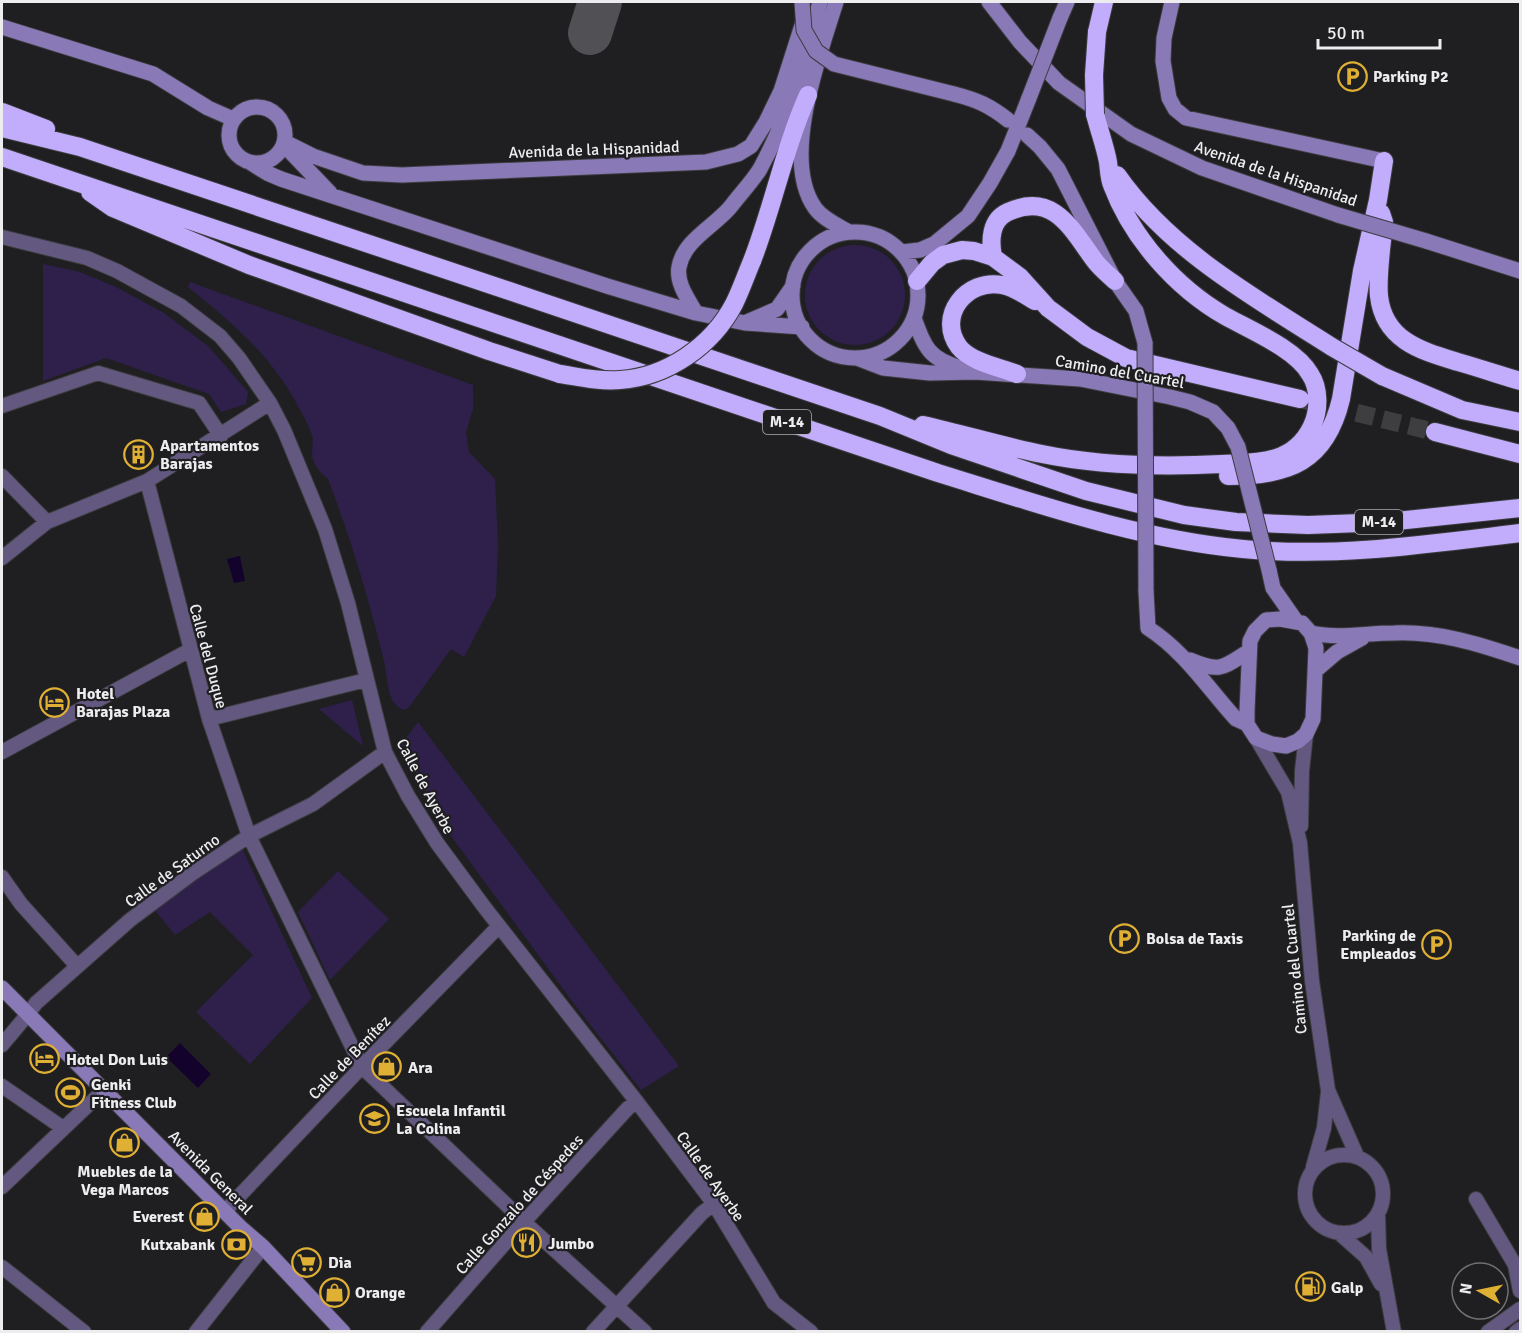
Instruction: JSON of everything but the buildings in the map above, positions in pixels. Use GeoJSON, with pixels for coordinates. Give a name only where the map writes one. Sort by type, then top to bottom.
{"type":"FeatureCollection","features":[{"type":"Feature","properties":{"kind":"highway"},"geometry":{"type":"LineString","coordinates":[[880,416],[1042,454],[1098,462],[1161,466],[1255,462],[1276,458],[1296,447],[1307,435],[1315,419],[1318,400],[1311,374],[1287,351],[1207,305],[1174,278],[1134,228],[1111,183],[1108,161],[1095,114],[1094,75],[1097,32],[1104,2]]}},
{"type":"Feature","properties":{"kind":"highway"},"geometry":{"type":"LineString","coordinates":[[74,180],[113,208],[249,265],[468,344],[560,374],[619,381],[663,370],[687,357],[705,342],[734,305],[764,231],[796,122],[808,95]]}},
{"type":"Feature","properties":{"kind":"highway"},"geometry":{"type":"LineString","coordinates":[[2,112],[40,126],[80,147]]}},
{"type":"Feature","properties":{"kind":"highway","name":"M-14"},"geometry":{"type":"LineString","coordinates":[[2,128],[80,147],[880,416],[951,445],[1086,491],[1195,516],[1236,522],[1308,525],[1387,522],[1521,508]]}},
{"type":"Feature","properties":{"kind":"highway","name":"M-14"},"geometry":{"type":"LineString","coordinates":[[2,157],[926,469],[1092,520],[1175,540],[1243,549],[1308,552],[1391,549],[1521,533]]}},
{"type":"Feature","properties":{"kind":"highway"},"geometry":{"type":"LineString","coordinates":[[1108,161],[1136,202],[1163,230],[1261,302],[1332,347],[1382,376],[1462,410],[1521,422]]}},
{"type":"Feature","properties":{"kind":"highway"},"geometry":{"type":"LineString","coordinates":[[1161,466],[1195,475],[1257,476],[1280,471],[1299,463],[1328,437],[1337,419],[1362,271],[1384,161]]}},
{"type":"Feature","properties":{"kind":"highway"},"geometry":{"type":"LineString","coordinates":[[1378,200],[1384,222],[1379,295],[1383,315],[1389,325],[1402,339],[1421,350],[1521,381]]}},
{"type":"Feature","properties":{"kind":"highway"},"geometry":{"type":"LineString","coordinates":[[993,257],[990,244],[992,233],[997,222],[1005,214],[1029,207],[1043,208],[1054,211],[1062,218],[1097,264],[1115,281]]}},
{"type":"Feature","properties":{"kind":"highway"},"geometry":{"type":"LineString","coordinates":[[917,281],[932,263],[943,255],[962,250],[974,251],[993,257],[1020,277],[1048,308]]}},
{"type":"Feature","properties":{"kind":"highway"},"geometry":{"type":"LineString","coordinates":[[1017,374],[969,356],[959,347],[954,337],[952,323],[954,309],[960,298],[980,285],[1003,285],[1014,289],[1048,308],[1087,337],[1126,358],[1300,399]]}},
{"type":"Feature","properties":{"kind":"highway"},"geometry":{"type":"LineString","coordinates":[[1435,432],[1521,454]]}},
{"type":"Feature","properties":{"kind":"street"},"geometry":{"type":"LineString","coordinates":[[802,2],[804,30],[816,51],[834,64],[984,103],[1008,120]]}},
{"type":"Feature","properties":{"kind":"street","name":"Avenida de la Hispanidad"},"geometry":{"type":"LineString","coordinates":[[284,144],[363,173],[402,175],[695,163],[717,160],[738,154],[751,146],[766,122],[781,91],[809,2]]}},
{"type":"Feature","properties":{"kind":"street"},"geometry":{"type":"LineString","coordinates":[[696,313],[679,280],[679,266],[683,255],[691,244],[727,212],[758,171],[781,126],[800,73],[820,2]]}},
{"type":"Feature","properties":{"kind":"street"},"geometry":{"type":"LineString","coordinates":[[836,2],[808,95],[801,146],[803,182],[816,210],[849,232]]}},
{"type":"Feature","properties":{"kind":"street","name":"Avenida de la Hispanidad"},"geometry":{"type":"LineString","coordinates":[[989,2],[1020,42],[1059,83],[1131,134],[1202,168],[1338,215],[1521,271]]}},
{"type":"Feature","properties":{"kind":"street"},"geometry":{"type":"LineString","coordinates":[[902,252],[920,250],[934,244],[968,216],[990,183],[1008,151],[1066,2]]}},
{"type":"Feature","properties":{"kind":"street"},"geometry":{"type":"LineString","coordinates":[[1172,2],[1164,38],[1163,61],[1169,98],[1175,109],[1186,118],[1384,161]]}},
{"type":"Feature","properties":{"kind":"street"},"geometry":{"type":"LineString","coordinates":[[2,27],[153,74],[208,108],[233,119]]}},
{"type":"Feature","properties":{"kind":"street"},"geometry":{"type":"LineString","coordinates":[[251,163],[261,164],[271,160],[279,154],[284,144],[286,132],[282,120],[265,107],[257,106],[240,112],[233,119],[229,129],[229,140],[233,151],[241,159],[274,176],[607,286],[696,313],[745,323],[802,327]]}},
{"type":"Feature","properties":{"kind":"street"},"geometry":{"type":"LineString","coordinates":[[1027,135],[1058,169],[1115,281],[1136,311],[1145,343],[1148,628],[1187,659],[1236,719],[1247,724],[1256,738],[1286,746],[1298,741],[1306,734],[1313,719],[1316,648],[1311,633],[1335,637],[1395,632],[1450,637],[1521,658]]}},
{"type":"Feature","properties":{"kind":"street"},"geometry":{"type":"LineString","coordinates":[[284,144],[332,194]]}},
{"type":"Feature","properties":{"kind":"street"},"geometry":{"type":"LineString","coordinates":[[745,323],[777,309],[793,286],[799,266],[811,249],[829,237],[849,232],[878,236],[902,252],[912,266],[917,281],[918,300],[914,318],[905,334],[892,346],[875,355],[857,358],[841,356],[825,350],[812,340],[802,327],[794,308],[793,286]]}},
{"type":"Feature","properties":{"kind":"street","name":"Calle de Ayerbe"},"geometry":{"type":"LineString","coordinates":[[2,237],[87,258],[117,271],[181,306],[220,336],[239,358],[270,403],[284,430],[325,528],[348,603],[385,752],[408,796],[437,843],[499,926],[714,1204],[774,1303],[811,1332]]}},
{"type":"Feature","properties":{"kind":"street","name":"Camino del Cuartel"},"geometry":{"type":"LineString","coordinates":[[914,318],[928,351],[942,363],[975,372]]}},
{"type":"Feature","properties":{"kind":"street","name":"Camino del Cuartel"},"geometry":{"type":"LineString","coordinates":[[857,358],[883,368],[930,373],[975,372],[1080,379],[1190,402],[1213,412],[1228,429],[1238,447],[1273,588],[1296,621],[1302,623],[1311,633]]}},
{"type":"Feature","properties":{"kind":"street"},"geometry":{"type":"LineString","coordinates":[[2,406],[99,373],[199,403],[221,436]]}},
{"type":"Feature","properties":{"kind":"street"},"geometry":{"type":"LineString","coordinates":[[2,558],[47,522],[147,481],[270,403]]}},
{"type":"Feature","properties":{"kind":"street"},"geometry":{"type":"LineString","coordinates":[[2,476],[47,522]]}},
{"type":"Feature","properties":{"kind":"street","name":"Calle del Duque"},"geometry":{"type":"LineString","coordinates":[[147,481],[209,719],[249,836],[362,1067]]}},
{"type":"Feature","properties":{"kind":"street","name":"Camino del Cuartel"},"geometry":{"type":"LineString","coordinates":[[1266,620],[1273,588]]}},
{"type":"Feature","properties":{"kind":"street"},"geometry":{"type":"LineString","coordinates":[[1247,724],[1250,641],[1255,631],[1266,620],[1296,621]]}},
{"type":"Feature","properties":{"kind":"street"},"geometry":{"type":"LineString","coordinates":[[1316,670],[1337,652],[1367,635]]}},
{"type":"Feature","properties":{"kind":"street"},"geometry":{"type":"LineString","coordinates":[[2,752],[190,650]]}},
{"type":"Feature","properties":{"kind":"street"},"geometry":{"type":"LineString","coordinates":[[1187,659],[1210,668],[1218,668],[1249,651]]}},
{"type":"Feature","properties":{"kind":"street"},"geometry":{"type":"LineString","coordinates":[[209,719],[366,680]]}},
{"type":"Feature","properties":{"kind":"street","name":"Camino del Cuartel"},"geometry":{"type":"LineString","coordinates":[[1300,843],[1302,771],[1306,734]]}},
{"type":"Feature","properties":{"kind":"street","name":"Camino del Cuartel"},"geometry":{"type":"LineString","coordinates":[[1256,738],[1288,792],[1300,843],[1312,981],[1328,1090],[1324,1128],[1312,1170]]}},
{"type":"Feature","properties":{"kind":"street","name":"Calle de Saturno"},"geometry":{"type":"LineString","coordinates":[[2,1044],[36,1003],[130,920],[193,873],[249,836],[313,804],[385,752]]}},
{"type":"Feature","properties":{"kind":"street"},"geometry":{"type":"LineString","coordinates":[[2,877],[21,904],[77,966]]}},
{"type":"Feature","properties":{"kind":"street","name":"Calle de Benítez"},"geometry":{"type":"LineString","coordinates":[[225,1211],[499,926]]}},
{"type":"Feature","properties":{"kind":"street","name":"Avenida General"},"geometry":{"type":"LineString","coordinates":[[2,987],[262,1247],[343,1332]]}},
{"type":"Feature","properties":{"kind":"street"},"geometry":{"type":"LineString","coordinates":[[362,1067],[645,1332]]}},
{"type":"Feature","properties":{"kind":"street"},"geometry":{"type":"LineString","coordinates":[[2,1086],[63,1128]]}},
{"type":"Feature","properties":{"kind":"street"},"geometry":{"type":"LineString","coordinates":[[2,1187],[103,1090]]}},
{"type":"Feature","properties":{"kind":"street","name":"Camino del Cuartel"},"geometry":{"type":"LineString","coordinates":[[1328,1090],[1357,1156]]}},
{"type":"Feature","properties":{"kind":"street","name":"Calle Gonzalo de Céspedes"},"geometry":{"type":"LineString","coordinates":[[427,1332],[628,1108],[637,1102]]}},
{"type":"Feature","properties":{"kind":"street"},"geometry":{"type":"LineString","coordinates":[[1333,1155],[1357,1156],[1373,1167],[1380,1177],[1383,1200],[1378,1214],[1361,1230],[1339,1233],[1326,1229],[1308,1210],[1305,1197],[1306,1183],[1312,1170],[1322,1160],[1333,1155]]}},
{"type":"Feature","properties":{"kind":"street"},"geometry":{"type":"LineString","coordinates":[[1476,1199],[1515,1265],[1521,1291]]}},
{"type":"Feature","properties":{"kind":"street"},"geometry":{"type":"LineString","coordinates":[[593,1332],[702,1213],[714,1204]]}},
{"type":"Feature","properties":{"kind":"street"},"geometry":{"type":"LineString","coordinates":[[1378,1214],[1379,1249],[1394,1332]]}},
{"type":"Feature","properties":{"kind":"street"},"geometry":{"type":"LineString","coordinates":[[1339,1233],[1366,1257],[1386,1294]]}},
{"type":"Feature","properties":{"kind":"street"},"geometry":{"type":"LineString","coordinates":[[196,1332],[262,1247]]}},
{"type":"Feature","properties":{"kind":"street"},"geometry":{"type":"LineString","coordinates":[[4,1272],[84,1332]]}},
{"type":"Feature","properties":{"kind":"street"},"geometry":{"type":"LineString","coordinates":[[1488,1332],[1521,1309]]}},
{"type":"Feature","properties":{"kind":"street"},"geometry":{"type":"LineString","coordinates":[[1516,1332],[1521,1329]]}},
{"type":"Feature","properties":{"kind":"shaded area"},"geometry":{"type":"Polygon","coordinates":[[[855,245],[883,253],[897,267],[905,295],[897,323],[883,337],[855,345],[827,337],[813,323],[805,295],[813,267],[827,253],[855,245]]]}},
{"type":"Feature","properties":{"kind":"shaded area"},"geometry":{"type":"Polygon","coordinates":[[[43,264],[80,272],[116,287],[164,313],[208,346],[248,392],[246,404],[221,412],[209,394],[106,358],[43,381],[43,264]]]}},
{"type":"Feature","properties":{"kind":"shaded area"},"geometry":{"type":"Polygon","coordinates":[[[190,282],[473,385],[473,409],[466,432],[469,452],[495,479],[498,545],[496,596],[464,657],[451,649],[409,707],[404,710],[398,707],[391,696],[359,569],[328,479],[319,471],[313,460],[313,437],[303,416],[271,365],[232,324],[188,287],[190,282]]]}},
{"type":"Feature","properties":{"kind":"shaded area"},"geometry":{"type":"Polygon","coordinates":[[[240,556],[245,581],[234,583],[227,559],[240,556]]]}},
{"type":"Feature","properties":{"kind":"shaded area"},"geometry":{"type":"Polygon","coordinates":[[[352,700],[363,746],[319,709],[352,700]]]}},
{"type":"Feature","properties":{"kind":"shaded area"},"geometry":{"type":"Polygon","coordinates":[[[418,722],[679,1066],[641,1090],[575,1005],[443,825],[401,745],[418,722]]]}},
{"type":"Feature","properties":{"kind":"shaded area"},"geometry":{"type":"Polygon","coordinates":[[[241,846],[312,998],[250,1064],[196,1012],[253,955],[210,912],[175,935],[154,909],[241,846]]]}},
{"type":"Feature","properties":{"kind":"shaded area"},"geometry":{"type":"Polygon","coordinates":[[[338,871],[389,919],[330,980],[298,912],[338,871]]]}},
{"type":"Feature","properties":{"kind":"shaded area"},"geometry":{"type":"Polygon","coordinates":[[[180,1043],[211,1074],[198,1088],[166,1057],[180,1043]]]}},
{"type":"Feature","properties":{"kind":"taxiway"},"geometry":{"type":"LineString","coordinates":[[590,33],[600,2]]}},
{"type":"Feature","properties":{"kind":"tunnel"},"geometry":{"type":"LineString","coordinates":[[1304,400],[1435,432]]}},
{"type":"Feature","properties":{"kind":"place","name":"Parking P2"},"geometry":{"type":"Point","coordinates":[1352,76]}},
{"type":"Feature","properties":{"kind":"place","name":"Apartamentos Barajas"},"geometry":{"type":"Point","coordinates":[139,454]}},
{"type":"Feature","properties":{"kind":"place","name":"Hotel Barajas Plaza"},"geometry":{"type":"Point","coordinates":[55,702]}},
{"type":"Feature","properties":{"kind":"place","name":"Bolsa de Taxis"},"geometry":{"type":"Point","coordinates":[1125,938]}},
{"type":"Feature","properties":{"kind":"place","name":"Parking de Empleados"},"geometry":{"type":"Point","coordinates":[1437,944]}},
{"type":"Feature","properties":{"kind":"place","name":"Hotel Don Luis"},"geometry":{"type":"Point","coordinates":[45,1059]}},
{"type":"Feature","properties":{"kind":"place","name":"Ara"},"geometry":{"type":"Point","coordinates":[387,1067]}},
{"type":"Feature","properties":{"kind":"place","name":"Genki Fitness Club"},"geometry":{"type":"Point","coordinates":[70,1093]}},
{"type":"Feature","properties":{"kind":"place","name":"Escuela Infantil La Colina"},"geometry":{"type":"Point","coordinates":[375,1119]}},
{"type":"Feature","properties":{"kind":"place","name":"Muebles de la Vega Marcos"},"geometry":{"type":"Point","coordinates":[125,1143]}},
{"type":"Feature","properties":{"kind":"place","name":"Everest"},"geometry":{"type":"Point","coordinates":[205,1216]}},
{"type":"Feature","properties":{"kind":"place","name":"Jumbo"},"geometry":{"type":"Point","coordinates":[527,1243]}},
{"type":"Feature","properties":{"kind":"place","name":"Kutxabank"},"geometry":{"type":"Point","coordinates":[236,1244]}},
{"type":"Feature","properties":{"kind":"place","name":"Dia"},"geometry":{"type":"Point","coordinates":[307,1262]}},
{"type":"Feature","properties":{"kind":"place","name":"Galp"},"geometry":{"type":"Point","coordinates":[1310,1287]}},
{"type":"Feature","properties":{"kind":"place","name":"Orange"},"geometry":{"type":"Point","coordinates":[334,1292]}}]}
